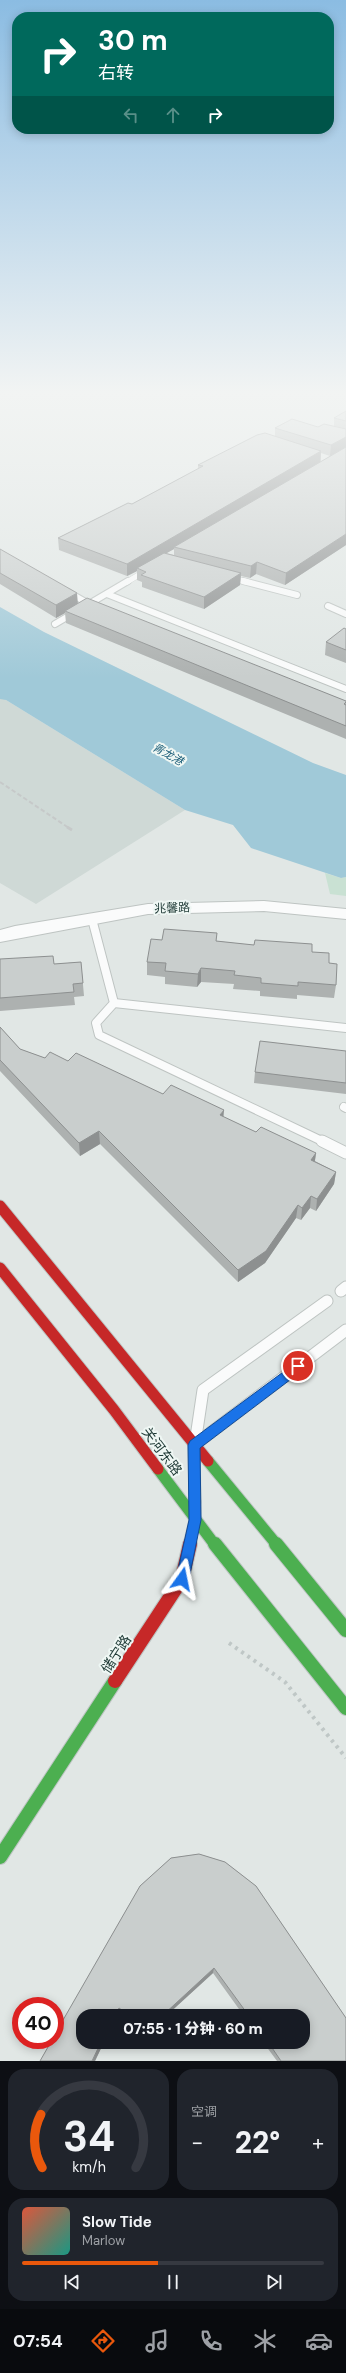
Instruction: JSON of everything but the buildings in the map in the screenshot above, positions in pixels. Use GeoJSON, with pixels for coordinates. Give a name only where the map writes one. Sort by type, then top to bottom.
{"type":"FeatureCollection","features":[{"type":"Feature","properties":{"kind":"main road"},"geometry":{"type":"LineString","coordinates":[[0,1206],[346,1630]]}},
{"type":"Feature","properties":{"kind":"main road","name":"关河东路"},"geometry":{"type":"LineString","coordinates":[[0,1268],[114,1410],[195,1520],[346,1708]]}},
{"type":"Feature","properties":{"kind":"main road","name":"储宁路"},"geometry":{"type":"LineString","coordinates":[[0,1857],[182,1579],[195,1520],[194,1445]]}},
{"type":"Feature","properties":{"kind":"street","name":"兆馨路"},"geometry":{"type":"LineString","coordinates":[[0,936],[148,909],[264,906],[346,914]]}},
{"type":"Feature","properties":{"kind":"lane"},"geometry":{"type":"LineString","coordinates":[[55,624],[151,568]]}},
{"type":"Feature","properties":{"kind":"lane"},"geometry":{"type":"LineString","coordinates":[[223,576],[297,595]]}},
{"type":"Feature","properties":{"kind":"lane"},"geometry":{"type":"LineString","coordinates":[[62,588],[89,604]]}},
{"type":"Feature","properties":{"kind":"lane"},"geometry":{"type":"LineString","coordinates":[[107,594],[346,688]]}},
{"type":"Feature","properties":{"kind":"lane"},"geometry":{"type":"LineString","coordinates":[[328,606],[346,614]]}},
{"type":"Feature","properties":{"kind":"lane"},"geometry":{"type":"LineString","coordinates":[[92,919],[114,1003]]}},
{"type":"Feature","properties":{"kind":"lane"},"geometry":{"type":"LineString","coordinates":[[114,1003],[346,1028]]}},
{"type":"Feature","properties":{"kind":"lane"},"geometry":{"type":"LineString","coordinates":[[114,1003],[96,1023],[98,1035],[346,1153]]}},
{"type":"Feature","properties":{"kind":"lane"},"geometry":{"type":"LineString","coordinates":[[194,1445],[203,1390],[327,1300]]}},
{"type":"Feature","properties":{"kind":"lane"},"geometry":{"type":"LineString","coordinates":[[194,1445],[346,1330]]}},
{"type":"Feature","properties":{"kind":"path"},"geometry":{"type":"LineString","coordinates":[[229,1643],[285,1682],[346,1758]]}},
{"type":"Feature","properties":{"kind":"shaded area"},"geometry":{"type":"Polygon","coordinates":[[[0,695],[185,810],[36,904],[0,883],[0,695]]]}},
{"type":"Feature","properties":{"kind":"green space"},"geometry":{"type":"Polygon","coordinates":[[[325,873],[341,878],[346,877],[346,896],[330,894],[325,873]]]}},
{"type":"Feature","properties":{"kind":"water","name":"青龙港"},"geometry":{"type":"Polygon","coordinates":[[[0,607],[44,632],[313,763],[346,775],[346,877],[341,878],[251,848],[233,825],[185,810],[6,700],[0,699],[0,607]]]}},
{"type":"Feature","properties":{"kind":"railway"},"geometry":{"type":"LineString","coordinates":[[0,782],[69,828]]}},
{"type":"Feature","properties":{"kind":"railway"},"geometry":{"type":"LineString","coordinates":[[67,827],[72,830]]}},
{"type":"Feature","properties":{"kind":"traffic: fast"},"geometry":{"type":"LineString","coordinates":[[208,1461],[346,1630]]}},
{"type":"Feature","properties":{"kind":"traffic: fast"},"geometry":{"type":"LineString","coordinates":[[158,1469],[195,1520],[346,1708]]}},
{"type":"Feature","properties":{"kind":"traffic: fast"},"geometry":{"type":"LineString","coordinates":[[0,1857],[115,1681]]}},
{"type":"Feature","properties":{"kind":"traffic: slow"},"geometry":{"type":"LineString","coordinates":[[194,1445],[195,1502]]}},
{"type":"Feature","properties":{"kind":"traffic: jam"},"geometry":{"type":"LineString","coordinates":[[0,1206],[208,1461]]}},
{"type":"Feature","properties":{"kind":"traffic: jam"},"geometry":{"type":"LineString","coordinates":[[0,1268],[114,1410],[158,1469]]}},
{"type":"Feature","properties":{"kind":"traffic: jam"},"geometry":{"type":"LineString","coordinates":[[115,1681],[182,1579],[195,1520],[195,1502]]}},
{"type":"Feature","properties":{"kind":"route"},"geometry":{"type":"LineString","coordinates":[[182,1579],[195,1520],[194,1445],[298,1366]]}}]}
